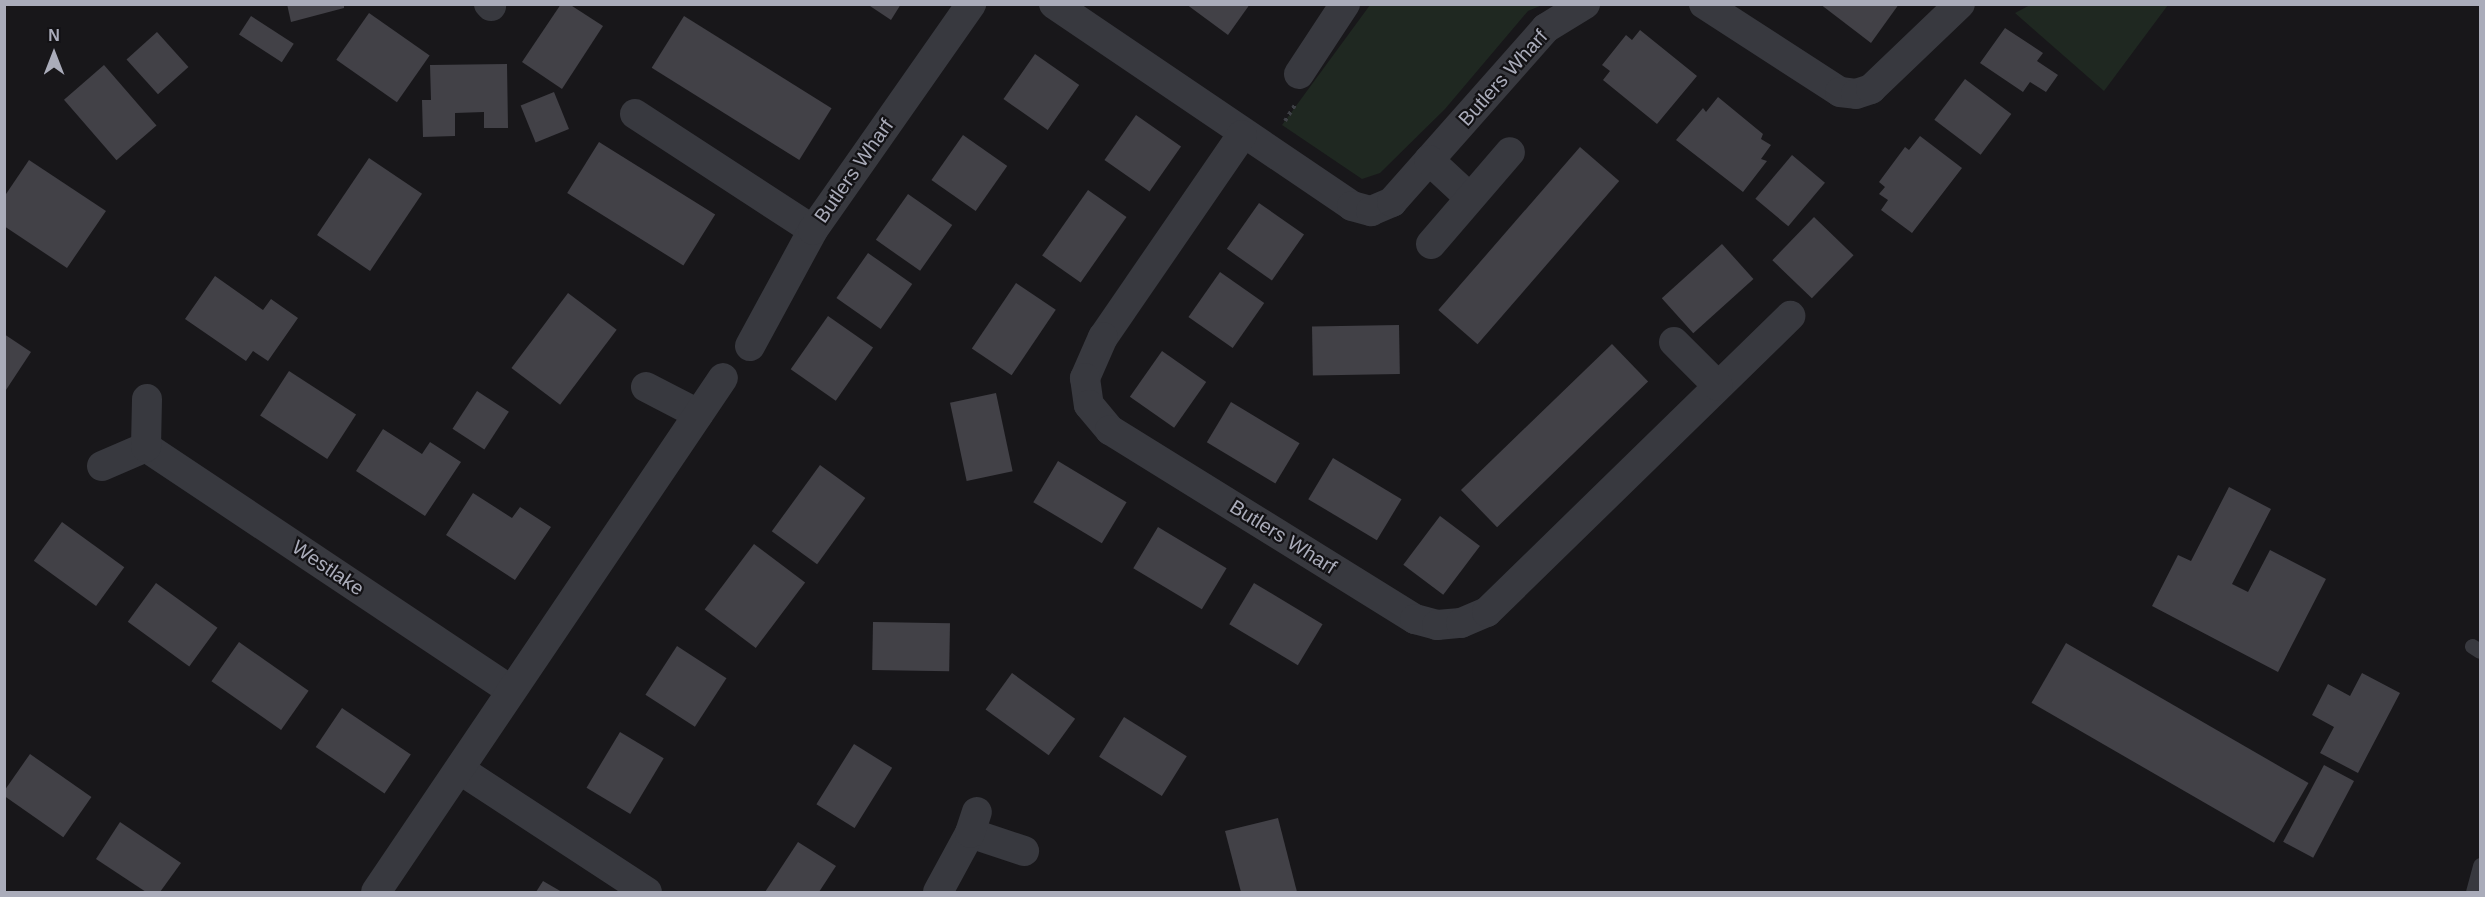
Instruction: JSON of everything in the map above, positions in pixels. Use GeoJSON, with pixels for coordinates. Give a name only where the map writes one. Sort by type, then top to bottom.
{"type":"FeatureCollection","features":[{"type":"Feature","properties":{"kind":"street","name":"Butlers Wharf"},"geometry":{"type":"LineString","coordinates":[[750,346],[813,231],[971,4]]}},
{"type":"Feature","properties":{"kind":"street","name":"Butlers Wharf"},"geometry":{"type":"LineString","coordinates":[[1054,4],[1242,135],[1352,207],[1371,211],[1392,202],[1546,28],[1585,4]]}},
{"type":"Feature","properties":{"kind":"street"},"geometry":{"type":"LineString","coordinates":[[1299,74],[1345,4]]}},
{"type":"Feature","properties":{"kind":"street"},"geometry":{"type":"LineString","coordinates":[[1704,4],[1840,92],[1856,94],[1870,89],[1960,4]]}},
{"type":"Feature","properties":{"kind":"street"},"geometry":{"type":"LineString","coordinates":[[635,114],[813,231]]}},
{"type":"Feature","properties":{"kind":"street","name":"Butlers Wharf"},"geometry":{"type":"LineString","coordinates":[[1242,135],[1103,337],[1085,378],[1089,405],[1110,430],[1415,620],[1437,625],[1461,623],[1487,612],[1790,316]]}},
{"type":"Feature","properties":{"kind":"street"},"geometry":{"type":"LineString","coordinates":[[1431,244],[1510,152]]}},
{"type":"Feature","properties":{"kind":"street"},"geometry":{"type":"LineString","coordinates":[[1429,160],[1469,198]]}},
{"type":"Feature","properties":{"kind":"street"},"geometry":{"type":"LineString","coordinates":[[1674,342],[1718,386]]}},
{"type":"Feature","properties":{"kind":"street"},"geometry":{"type":"LineString","coordinates":[[376,892],[462,771],[510,690],[723,378]]}},
{"type":"Feature","properties":{"kind":"street"},"geometry":{"type":"LineString","coordinates":[[646,387],[698,414]]}},
{"type":"Feature","properties":{"kind":"street"},"geometry":{"type":"LineString","coordinates":[[102,466],[146,447],[147,399]]}},
{"type":"Feature","properties":{"kind":"street","name":"Westlake"},"geometry":{"type":"LineString","coordinates":[[146,447],[510,690]]}},
{"type":"Feature","properties":{"kind":"street"},"geometry":{"type":"LineString","coordinates":[[462,771],[647,892]]}},
{"type":"Feature","properties":{"kind":"street"},"geometry":{"type":"LineString","coordinates":[[938,892],[974,822],[1024,851]]}},
{"type":"Feature","properties":{"kind":"lane"},"geometry":{"type":"LineString","coordinates":[[2473,892],[2481,865]]}},
{"type":"Feature","properties":{"kind":"shaded area"},"geometry":{"type":"Polygon","coordinates":[[[1370,5],[1542,5],[1528,11],[1445,109],[1380,173],[1362,179],[1282,125],[1370,5]]]}},
{"type":"Feature","properties":{"kind":"shaded area"},"geometry":{"type":"Polygon","coordinates":[[[2030,5],[2168,5],[2104,91],[2015,13],[2030,5]]]}},
{"type":"Feature","properties":{"kind":"building"},"geometry":{"type":"Polygon","coordinates":[[[287,4],[344,4],[344,8],[291,22],[287,4]]]}},
{"type":"Feature","properties":{"kind":"building"},"geometry":{"type":"Polygon","coordinates":[[[561,4],[569,4],[603,26],[562,89],[522,62],[561,4]]]}},
{"type":"Feature","properties":{"kind":"building"},"geometry":{"type":"Polygon","coordinates":[[[867,4],[901,4],[891,20],[867,4]]]}},
{"type":"Feature","properties":{"kind":"building"},"geometry":{"type":"Polygon","coordinates":[[[1186,4],[1250,4],[1228,35],[1186,4]]]}},
{"type":"Feature","properties":{"kind":"building"},"geometry":{"type":"Polygon","coordinates":[[[1820,4],[1899,4],[1871,43],[1820,4]]]}},
{"type":"Feature","properties":{"kind":"building"},"geometry":{"type":"Polygon","coordinates":[[[369,13],[430,55],[397,102],[336,60],[369,13]]]}},
{"type":"Feature","properties":{"kind":"building"},"geometry":{"type":"Polygon","coordinates":[[[251,16],[294,44],[282,62],[239,34],[251,16]]]}},
{"type":"Feature","properties":{"kind":"building"},"geometry":{"type":"Polygon","coordinates":[[[684,16],[832,108],[799,160],[652,68],[684,16]]]}},
{"type":"Feature","properties":{"kind":"building"},"geometry":{"type":"Polygon","coordinates":[[[2005,28],[2043,53],[2037,61],[2058,75],[2046,92],[2030,82],[2023,92],[1980,63],[2005,28]]]}},
{"type":"Feature","properties":{"kind":"building"},"geometry":{"type":"Polygon","coordinates":[[[1640,30],[1697,76],[1657,124],[1603,80],[1610,71],[1602,65],[1626,35],[1632,40],[1640,30]]]}},
{"type":"Feature","properties":{"kind":"building"},"geometry":{"type":"Polygon","coordinates":[[[157,32],[188,67],[158,94],[127,59],[157,32]]]}},
{"type":"Feature","properties":{"kind":"building"},"geometry":{"type":"Polygon","coordinates":[[[1035,54],[1079,85],[1048,130],[1003,99],[1035,54]]]}},
{"type":"Feature","properties":{"kind":"building"},"geometry":{"type":"Polygon","coordinates":[[[507,64],[508,128],[484,128],[484,112],[455,113],[455,136],[423,137],[422,100],[431,100],[430,65],[507,64]]]}},
{"type":"Feature","properties":{"kind":"building"},"geometry":{"type":"Polygon","coordinates":[[[104,65],[156,125],[116,160],[64,100],[104,65]]]}},
{"type":"Feature","properties":{"kind":"building"},"geometry":{"type":"Polygon","coordinates":[[[1965,79],[2011,114],[1981,155],[1934,120],[1965,79]]]}},
{"type":"Feature","properties":{"kind":"building"},"geometry":{"type":"Polygon","coordinates":[[[554,92],[569,129],[536,143],[521,105],[554,92]]]}},
{"type":"Feature","properties":{"kind":"building"},"geometry":{"type":"Polygon","coordinates":[[[1718,97],[1763,134],[1761,139],[1771,145],[1761,159],[1767,161],[1743,192],[1676,140],[1703,108],[1706,112],[1718,97]]]}},
{"type":"Feature","properties":{"kind":"building"},"geometry":{"type":"Polygon","coordinates":[[[1136,115],[1181,147],[1150,192],[1104,160],[1136,115]]]}},
{"type":"Feature","properties":{"kind":"building"},"geometry":{"type":"Polygon","coordinates":[[[963,135],[1007,166],[976,211],[931,180],[963,135]]]}},
{"type":"Feature","properties":{"kind":"building"},"geometry":{"type":"Polygon","coordinates":[[[1920,136],[1962,168],[1912,233],[1881,210],[1888,200],[1879,194],[1885,187],[1879,182],[1905,147],[1909,150],[1920,136]]]}},
{"type":"Feature","properties":{"kind":"building"},"geometry":{"type":"Polygon","coordinates":[[[599,142],[715,215],[683,265],[567,193],[599,142]]]}},
{"type":"Feature","properties":{"kind":"building"},"geometry":{"type":"Polygon","coordinates":[[[1580,147],[1619,181],[1478,344],[1438,310],[1580,147]]]}},
{"type":"Feature","properties":{"kind":"building"},"geometry":{"type":"Polygon","coordinates":[[[1792,155],[1825,183],[1788,226],[1755,199],[1792,155]]]}},
{"type":"Feature","properties":{"kind":"building"},"geometry":{"type":"Polygon","coordinates":[[[369,158],[422,194],[370,271],[317,235],[369,158]]]}},
{"type":"Feature","properties":{"kind":"building"},"geometry":{"type":"Polygon","coordinates":[[[29,160],[106,211],[67,268],[4,226],[4,197],[29,160]]]}},
{"type":"Feature","properties":{"kind":"building"},"geometry":{"type":"Polygon","coordinates":[[[1088,190],[1127,217],[1081,282],[1042,256],[1088,190]]]}},
{"type":"Feature","properties":{"kind":"building"},"geometry":{"type":"Polygon","coordinates":[[[908,194],[952,225],[920,271],[876,240],[908,194]]]}},
{"type":"Feature","properties":{"kind":"building"},"geometry":{"type":"Polygon","coordinates":[[[1259,203],[1304,235],[1272,280],[1227,249],[1259,203]]]}},
{"type":"Feature","properties":{"kind":"building"},"geometry":{"type":"Polygon","coordinates":[[[1814,217],[1854,255],[1812,298],[1772,260],[1814,217]]]}},
{"type":"Feature","properties":{"kind":"building"},"geometry":{"type":"Polygon","coordinates":[[[1722,244],[1753,279],[1693,333],[1662,298],[1722,244]]]}},
{"type":"Feature","properties":{"kind":"building"},"geometry":{"type":"Polygon","coordinates":[[[868,253],[912,284],[881,329],[836,298],[868,253]]]}},
{"type":"Feature","properties":{"kind":"building"},"geometry":{"type":"Polygon","coordinates":[[[1220,272],[1264,303],[1233,348],[1188,317],[1220,272]]]}},
{"type":"Feature","properties":{"kind":"building"},"geometry":{"type":"Polygon","coordinates":[[[215,276],[263,310],[271,299],[298,318],[268,361],[253,351],[246,361],[185,319],[215,276]]]}},
{"type":"Feature","properties":{"kind":"building"},"geometry":{"type":"Polygon","coordinates":[[[1016,283],[1056,310],[1012,375],[972,348],[1016,283]]]}},
{"type":"Feature","properties":{"kind":"building"},"geometry":{"type":"Polygon","coordinates":[[[568,293],[617,330],[560,405],[511,368],[568,293]]]}},
{"type":"Feature","properties":{"kind":"building"},"geometry":{"type":"Polygon","coordinates":[[[828,316],[873,348],[836,401],[791,369],[828,316]]]}},
{"type":"Feature","properties":{"kind":"building"},"geometry":{"type":"Polygon","coordinates":[[[1399,325],[1400,374],[1313,376],[1312,327],[1399,325]]]}},
{"type":"Feature","properties":{"kind":"building"},"geometry":{"type":"Polygon","coordinates":[[[4,334],[31,352],[4,393],[4,334]]]}},
{"type":"Feature","properties":{"kind":"building"},"geometry":{"type":"Polygon","coordinates":[[[1612,344],[1648,381],[1497,527],[1461,490],[1612,344]]]}},
{"type":"Feature","properties":{"kind":"building"},"geometry":{"type":"Polygon","coordinates":[[[1162,351],[1206,382],[1174,428],[1130,397],[1162,351]]]}},
{"type":"Feature","properties":{"kind":"building"},"geometry":{"type":"Polygon","coordinates":[[[289,371],[356,415],[327,459],[260,415],[289,371]]]}},
{"type":"Feature","properties":{"kind":"building"},"geometry":{"type":"Polygon","coordinates":[[[477,391],[509,412],[484,449],[452,429],[477,391]]]}},
{"type":"Feature","properties":{"kind":"building"},"geometry":{"type":"Polygon","coordinates":[[[996,393],[1013,471],[967,481],[950,403],[996,393]]]}},
{"type":"Feature","properties":{"kind":"building"},"geometry":{"type":"Polygon","coordinates":[[[1231,402],[1300,443],[1275,483],[1207,442],[1231,402]]]}},
{"type":"Feature","properties":{"kind":"building"},"geometry":{"type":"Polygon","coordinates":[[[383,429],[422,454],[430,442],[461,462],[425,516],[356,471],[383,429]]]}},
{"type":"Feature","properties":{"kind":"building"},"geometry":{"type":"Polygon","coordinates":[[[1333,458],[1402,499],[1377,540],[1308,499],[1333,458]]]}},
{"type":"Feature","properties":{"kind":"building"},"geometry":{"type":"Polygon","coordinates":[[[1058,461],[1127,502],[1102,543],[1033,502],[1058,461]]]}},
{"type":"Feature","properties":{"kind":"building"},"geometry":{"type":"Polygon","coordinates":[[[820,465],[865,498],[817,564],[772,531],[820,465]]]}},
{"type":"Feature","properties":{"kind":"building"},"geometry":{"type":"Polygon","coordinates":[[[2229,487],[2271,509],[2232,584],[2248,592],[2270,550],[2326,579],[2278,672],[2152,606],[2178,555],[2191,561],[2229,487]]]}},
{"type":"Feature","properties":{"kind":"building"},"geometry":{"type":"Polygon","coordinates":[[[473,493],[512,518],[520,507],[551,527],[515,580],[446,535],[473,493]]]}},
{"type":"Feature","properties":{"kind":"building"},"geometry":{"type":"Polygon","coordinates":[[[1440,516],[1480,546],[1443,595],[1403,565],[1440,516]]]}},
{"type":"Feature","properties":{"kind":"building"},"geometry":{"type":"Polygon","coordinates":[[[62,522],[124,567],[96,606],[34,561],[62,522]]]}},
{"type":"Feature","properties":{"kind":"building"},"geometry":{"type":"Polygon","coordinates":[[[1158,527],[1227,568],[1202,609],[1133,568],[1158,527]]]}},
{"type":"Feature","properties":{"kind":"building"},"geometry":{"type":"Polygon","coordinates":[[[754,544],[805,583],[756,648],[705,609],[754,544]]]}},
{"type":"Feature","properties":{"kind":"building"},"geometry":{"type":"Polygon","coordinates":[[[156,583],[217,628],[189,667],[128,622],[156,583]]]}},
{"type":"Feature","properties":{"kind":"building"},"geometry":{"type":"Polygon","coordinates":[[[1254,583],[1323,624],[1298,665],[1229,624],[1254,583]]]}},
{"type":"Feature","properties":{"kind":"building"},"geometry":{"type":"Polygon","coordinates":[[[873,622],[950,623],[949,671],[872,670],[873,622]]]}},
{"type":"Feature","properties":{"kind":"building"},"geometry":{"type":"Polygon","coordinates":[[[239,642],[309,691],[281,730],[211,681],[239,642]]]}},
{"type":"Feature","properties":{"kind":"building"},"geometry":{"type":"Polygon","coordinates":[[[2066,643],[2308,783],[2274,843],[2032,703],[2066,643]]]}},
{"type":"Feature","properties":{"kind":"building"},"geometry":{"type":"Polygon","coordinates":[[[677,646],[726,678],[695,727],[645,695],[677,646]]]}},
{"type":"Feature","properties":{"kind":"building"},"geometry":{"type":"Polygon","coordinates":[[[1012,673],[1075,719],[1049,755],[986,709],[1012,673]]]}},
{"type":"Feature","properties":{"kind":"building"},"geometry":{"type":"Polygon","coordinates":[[[2362,673],[2400,693],[2358,773],[2320,753],[2334,727],[2312,715],[2328,684],[2350,696],[2362,673]]]}},
{"type":"Feature","properties":{"kind":"building"},"geometry":{"type":"Polygon","coordinates":[[[342,708],[411,754],[385,793],[316,747],[342,708]]]}},
{"type":"Feature","properties":{"kind":"building"},"geometry":{"type":"Polygon","coordinates":[[[1124,717],[1187,756],[1162,796],[1099,757],[1124,717]]]}},
{"type":"Feature","properties":{"kind":"building"},"geometry":{"type":"Polygon","coordinates":[[[620,732],[664,758],[630,814],[587,788],[620,732]]]}},
{"type":"Feature","properties":{"kind":"building"},"geometry":{"type":"Polygon","coordinates":[[[854,744],[892,768],[855,828],[816,804],[854,744]]]}},
{"type":"Feature","properties":{"kind":"building"},"geometry":{"type":"Polygon","coordinates":[[[30,754],[91,797],[63,837],[4,796],[4,791],[30,754]]]}},
{"type":"Feature","properties":{"kind":"building"},"geometry":{"type":"Polygon","coordinates":[[[2324,765],[2354,781],[2313,858],[2283,842],[2324,765]]]}},
{"type":"Feature","properties":{"kind":"building"},"geometry":{"type":"Polygon","coordinates":[[[1278,818],[1297,892],[1241,892],[1225,831],[1278,818]]]}},
{"type":"Feature","properties":{"kind":"building"},"geometry":{"type":"Polygon","coordinates":[[[120,822],[181,863],[160,892],[146,892],[96,859],[120,822]]]}},
{"type":"Feature","properties":{"kind":"building"},"geometry":{"type":"Polygon","coordinates":[[[798,842],[836,866],[819,892],[765,892],[798,842]]]}},
{"type":"Feature","properties":{"kind":"building"},"geometry":{"type":"Polygon","coordinates":[[[543,881],[562,892],[536,892],[543,881]]]}}]}
